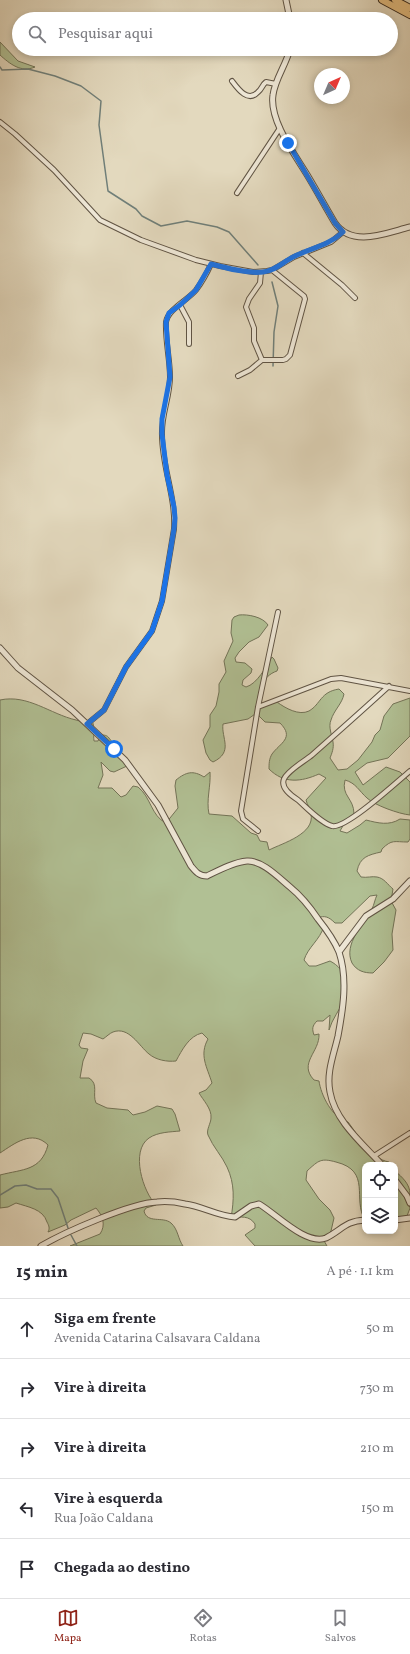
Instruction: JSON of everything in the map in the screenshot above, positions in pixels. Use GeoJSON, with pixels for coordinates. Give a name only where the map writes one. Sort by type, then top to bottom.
{"type":"FeatureCollection","features":[{"type":"Feature","properties":{"kind":"main road"},"geometry":{"type":"LineString","coordinates":[[382,0],[410,15]]}},
{"type":"Feature","properties":{"kind":"main road"},"geometry":{"type":"LineString","coordinates":[[395,0],[410,8]]}},
{"type":"Feature","properties":{"kind":"street"},"geometry":{"type":"LineString","coordinates":[[286,0],[289,12]]}},
{"type":"Feature","properties":{"kind":"street"},"geometry":{"type":"LineString","coordinates":[[287,56],[276,84],[272,103],[273,110],[280,128],[335,223],[343,232],[356,237],[365,237],[410,227]]}},
{"type":"Feature","properties":{"kind":"street"},"geometry":{"type":"LineString","coordinates":[[232,81],[243,94],[249,96],[258,93],[265,83],[276,84]]}},
{"type":"Feature","properties":{"kind":"street"},"geometry":{"type":"LineString","coordinates":[[0,122],[54,170],[100,220],[140,240],[211,264],[261,272],[272,270],[303,253],[331,242],[343,232]]}},
{"type":"Feature","properties":{"kind":"street"},"geometry":{"type":"LineString","coordinates":[[237,193],[280,128]]}},
{"type":"Feature","properties":{"kind":"street"},"geometry":{"type":"LineString","coordinates":[[303,253],[342,285],[355,298]]}},
{"type":"Feature","properties":{"kind":"street"},"geometry":{"type":"LineString","coordinates":[[87,724],[104,710],[126,667],[152,631],[162,601],[175,518],[162,434],[162,419],[170,377],[166,322],[169,313],[196,290],[211,264]]}},
{"type":"Feature","properties":{"kind":"street"},"geometry":{"type":"LineString","coordinates":[[238,376],[250,370],[262,360],[283,360],[290,355],[305,299],[302,293],[272,270]]}},
{"type":"Feature","properties":{"kind":"street"},"geometry":{"type":"LineString","coordinates":[[261,272],[260,283],[249,299],[246,307],[254,328],[254,341],[262,360]]}},
{"type":"Feature","properties":{"kind":"street"},"geometry":{"type":"LineString","coordinates":[[180,305],[189,322],[189,344]]}},
{"type":"Feature","properties":{"kind":"street"},"geometry":{"type":"LineString","coordinates":[[258,831],[243,819],[241,811],[258,707],[278,612]]}},
{"type":"Feature","properties":{"kind":"street"},"geometry":{"type":"LineString","coordinates":[[0,648],[18,668],[87,724],[125,760],[158,805],[195,871],[200,876],[207,876],[245,861],[256,863],[297,893],[330,935],[339,952],[344,996],[343,1012],[329,1075],[330,1094],[337,1111],[347,1126],[379,1162]]}},
{"type":"Feature","properties":{"kind":"street"},"geometry":{"type":"LineString","coordinates":[[258,707],[331,679],[341,678],[390,686],[410,691]]}},
{"type":"Feature","properties":{"kind":"street"},"geometry":{"type":"LineString","coordinates":[[390,686],[311,756],[288,774],[284,778],[283,782],[285,788],[290,794],[324,822],[336,827],[347,822],[410,771]]}},
{"type":"Feature","properties":{"kind":"street"},"geometry":{"type":"LineString","coordinates":[[339,952],[366,916],[393,899],[410,881]]}},
{"type":"Feature","properties":{"kind":"street"},"geometry":{"type":"LineString","coordinates":[[374,1156],[410,1133]]}},
{"type":"Feature","properties":{"kind":"street"},"geometry":{"type":"LineString","coordinates":[[398,1184],[408,1196],[410,1203]]}},
{"type":"Feature","properties":{"kind":"street"},"geometry":{"type":"LineString","coordinates":[[41,1246],[84,1226],[117,1213],[157,1202],[185,1204],[224,1216],[234,1217],[251,1206],[259,1204],[285,1224],[308,1236],[318,1239],[330,1236],[349,1222],[362,1220]]}},
{"type":"Feature","properties":{"kind":"street"},"geometry":{"type":"LineString","coordinates":[[398,1220],[410,1218]]}},
{"type":"Feature","properties":{"kind":"green space"},"geometry":{"type":"Polygon","coordinates":[[[0,42],[18,61],[35,67],[25,69],[16,67],[0,55],[0,42]]]}},
{"type":"Feature","properties":{"kind":"green space"},"geometry":{"type":"Polygon","coordinates":[[[239,615],[247,615],[263,620],[268,625],[259,637],[249,642],[235,658],[236,662],[245,663],[252,669],[251,673],[243,680],[242,685],[246,687],[261,675],[272,657],[274,659],[278,668],[277,671],[272,673],[264,681],[258,696],[258,707],[277,702],[292,711],[301,713],[309,711],[324,695],[328,693],[339,689],[344,694],[342,701],[332,716],[330,723],[333,750],[330,758],[338,770],[347,769],[358,760],[380,730],[384,716],[393,704],[410,698],[410,736],[388,758],[367,763],[355,772],[363,785],[386,767],[400,772],[410,782],[410,815],[393,811],[370,801],[355,785],[345,780],[344,785],[346,794],[352,804],[354,814],[344,824],[340,831],[347,833],[366,820],[392,823],[400,819],[410,820],[410,839],[408,842],[394,842],[388,844],[382,849],[381,852],[365,857],[358,866],[357,871],[361,877],[375,877],[382,879],[393,889],[391,901],[396,910],[392,934],[393,950],[373,973],[361,971],[352,963],[350,949],[352,942],[372,909],[377,895],[370,896],[342,923],[335,923],[329,918],[325,917],[317,918],[324,926],[304,960],[309,966],[316,966],[330,961],[343,973],[346,983],[343,1001],[329,1030],[330,1015],[323,1021],[317,1021],[313,1026],[314,1035],[319,1034],[309,1063],[308,1068],[310,1074],[314,1080],[319,1081],[322,1093],[332,1111],[342,1120],[348,1122],[361,1140],[376,1156],[389,1162],[362,1162],[362,1214],[358,1179],[354,1172],[347,1166],[336,1162],[323,1160],[317,1162],[307,1171],[306,1180],[319,1199],[330,1210],[334,1218],[331,1231],[323,1239],[327,1246],[255,1246],[245,1235],[255,1228],[253,1221],[244,1217],[231,1218],[233,1186],[230,1173],[208,1135],[211,1115],[209,1108],[199,1093],[206,1090],[212,1083],[204,1056],[205,1045],[208,1039],[202,1033],[193,1037],[186,1044],[176,1061],[169,1061],[152,1056],[145,1051],[129,1034],[124,1032],[113,1032],[103,1039],[91,1034],[83,1033],[79,1045],[81,1048],[88,1049],[83,1061],[80,1078],[89,1078],[94,1083],[96,1103],[107,1108],[128,1110],[133,1115],[145,1112],[157,1106],[172,1109],[175,1114],[180,1131],[160,1133],[149,1138],[143,1144],[139,1161],[143,1182],[151,1199],[156,1205],[146,1208],[144,1211],[146,1215],[152,1219],[164,1220],[171,1223],[175,1228],[183,1246],[70,1246],[100,1234],[103,1227],[103,1221],[96,1208],[71,1220],[65,1225],[48,1232],[49,1227],[45,1218],[39,1211],[16,1203],[8,1207],[0,1208],[0,1175],[30,1168],[41,1160],[48,1145],[42,1140],[29,1138],[17,1142],[0,1153],[0,700],[10,699],[29,702],[78,721],[92,721],[94,728],[94,741],[98,741],[101,735],[107,736],[127,766],[114,772],[110,771],[101,762],[103,775],[98,788],[112,788],[121,797],[126,795],[133,786],[138,787],[146,796],[157,816],[166,823],[178,808],[175,786],[176,780],[183,775],[190,773],[196,773],[204,777],[210,772],[208,804],[209,814],[232,816],[251,833],[257,835],[260,841],[267,842],[269,850],[297,837],[308,827],[311,821],[311,814],[306,800],[326,778],[319,774],[306,779],[293,780],[281,777],[269,769],[271,756],[285,740],[286,733],[280,723],[265,722],[259,716],[258,712],[248,719],[223,724],[225,749],[223,754],[213,762],[206,753],[203,740],[210,727],[210,715],[216,706],[219,684],[226,672],[224,661],[233,641],[231,633],[232,620],[234,617],[239,615]]]}},
{"type":"Feature","properties":{"kind":"green space"},"geometry":{"type":"Polygon","coordinates":[[[398,1174],[403,1178],[410,1190],[410,1194],[405,1194],[410,1208],[407,1216],[398,1220],[398,1174]]]}},
{"type":"Feature","properties":{"kind":"waterway"},"geometry":{"type":"LineString","coordinates":[[0,67],[2,70],[28,69],[55,76],[81,86],[101,101],[99,125],[108,191],[136,209],[142,216],[161,226],[187,221],[217,227],[229,232],[258,265]]}},
{"type":"Feature","properties":{"kind":"waterway"},"geometry":{"type":"LineString","coordinates":[[272,282],[278,306],[274,332],[273,366]]}},
{"type":"Feature","properties":{"kind":"waterway"},"geometry":{"type":"LineString","coordinates":[[0,1195],[15,1186],[26,1185],[37,1189],[51,1189],[58,1198],[68,1228]]}},
{"type":"Feature","properties":{"kind":"waterway"},"geometry":{"type":"LineString","coordinates":[[71,1235],[77,1246]]}},
{"type":"Feature","properties":{"kind":"route"},"geometry":{"type":"LineString","coordinates":[[114,749],[87,724],[104,710],[132,656],[152,631],[162,601],[174,529],[174,507],[162,447],[162,419],[170,377],[166,331],[167,317],[171,311],[196,290],[211,264],[253,272],[266,272],[294,257],[331,242],[343,232],[335,223],[288,143]]}}]}
